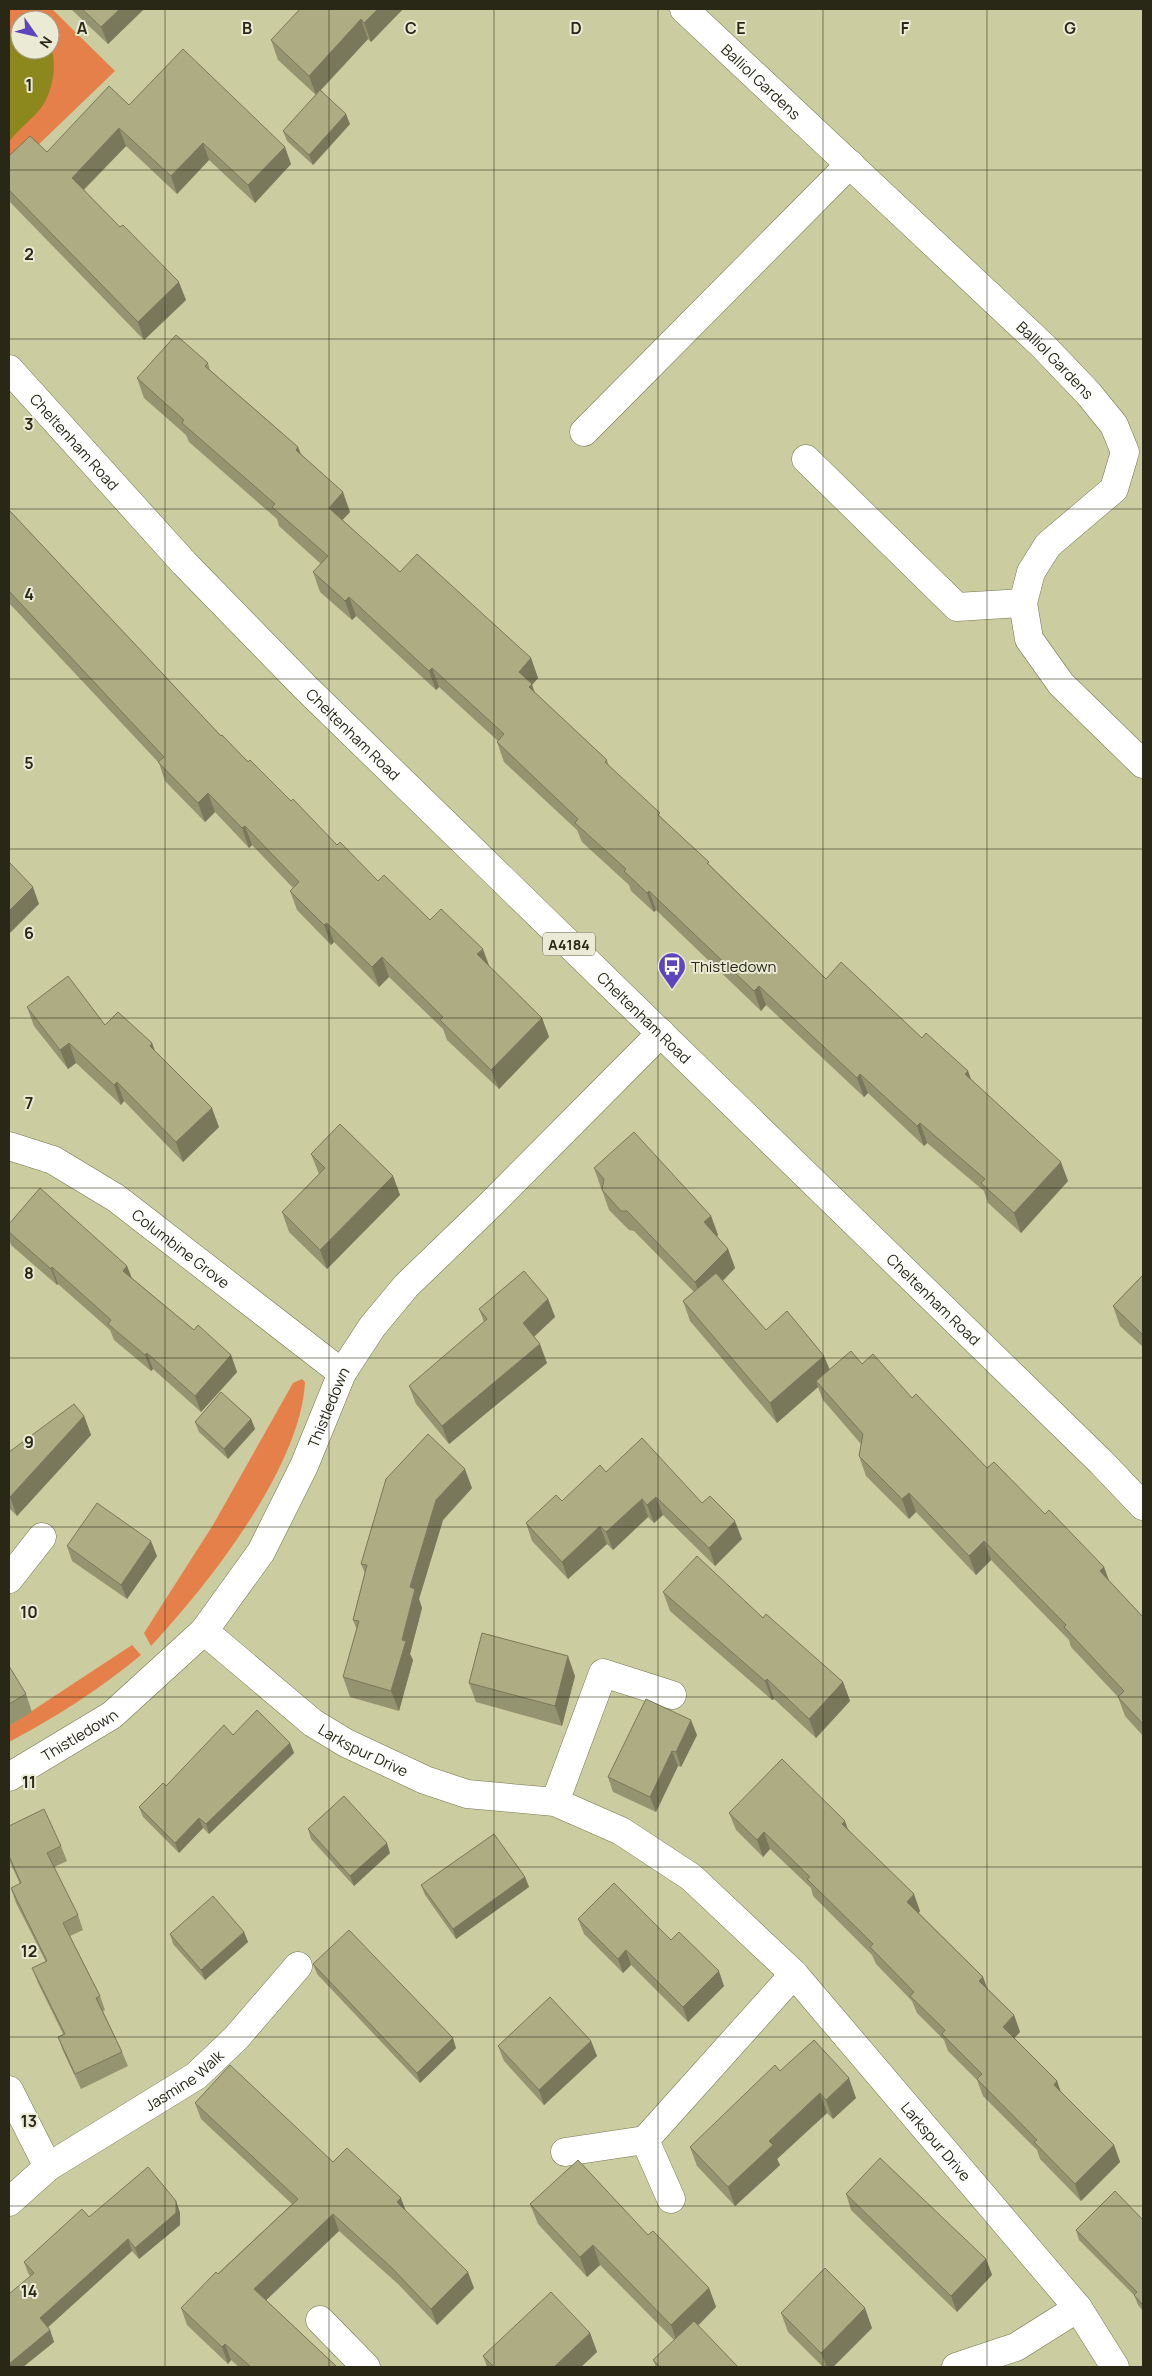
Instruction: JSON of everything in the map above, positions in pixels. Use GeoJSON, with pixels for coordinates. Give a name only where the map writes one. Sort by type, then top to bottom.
{"type":"FeatureCollection","features":[{"type":"Feature","properties":{"kind":"street","name":"Balliol Gardens"},"geometry":{"type":"LineString","coordinates":[[684,9],[1043,346],[1088,393],[1114,425],[1125,452],[1114,489],[1048,545],[1031,572],[1023,603],[1029,639],[1061,684],[1143,764]]}},
{"type":"Feature","properties":{"kind":"street"},"geometry":{"type":"LineString","coordinates":[[584,432],[850,164]]}},
{"type":"Feature","properties":{"kind":"street","name":"Cheltenham Road"},"geometry":{"type":"LineString","coordinates":[[9,369],[184,563],[306,688],[1101,1462],[1143,1506]]}},
{"type":"Feature","properties":{"kind":"street"},"geometry":{"type":"LineString","coordinates":[[806,459],[957,607],[1023,603]]}},
{"type":"Feature","properties":{"kind":"street","name":"Thistledown"},"geometry":{"type":"LineString","coordinates":[[9,1777],[112,1715],[204,1631],[261,1552],[304,1466],[342,1373],[372,1327],[406,1286],[662,1033]]}},
{"type":"Feature","properties":{"kind":"street","name":"Columbine Grove"},"geometry":{"type":"LineString","coordinates":[[9,1146],[53,1160],[116,1198],[342,1373]]}},
{"type":"Feature","properties":{"kind":"street"},"geometry":{"type":"LineString","coordinates":[[9,1579],[42,1537]]}},
{"type":"Feature","properties":{"kind":"street","name":"Larkspur Drive"},"geometry":{"type":"LineString","coordinates":[[204,1631],[313,1723],[346,1743],[425,1780],[467,1794],[555,1802],[621,1831],[691,1877],[794,1974],[1078,2308],[1115,2367]]}},
{"type":"Feature","properties":{"kind":"street"},"geometry":{"type":"LineString","coordinates":[[555,1802],[603,1673],[672,1695]]}},
{"type":"Feature","properties":{"kind":"street","name":"Jasmine Walk"},"geometry":{"type":"LineString","coordinates":[[9,2202],[48,2167],[196,2076],[236,2038],[298,1966]]}},
{"type":"Feature","properties":{"kind":"street"},"geometry":{"type":"LineString","coordinates":[[565,2152],[645,2140],[794,1974]]}},
{"type":"Feature","properties":{"kind":"street"},"geometry":{"type":"LineString","coordinates":[[9,2090],[48,2167]]}},
{"type":"Feature","properties":{"kind":"street"},"geometry":{"type":"LineString","coordinates":[[645,2140],[671,2199]]}},
{"type":"Feature","properties":{"kind":"street"},"geometry":{"type":"LineString","coordinates":[[956,2367],[1016,2347],[1078,2308]]}},
{"type":"Feature","properties":{"kind":"street"},"geometry":{"type":"LineString","coordinates":[[320,2320],[366,2367]]}},
{"type":"Feature","properties":{"kind":"shaded area"},"geometry":{"type":"Polygon","coordinates":[[[9,9],[53,10],[10,10],[10,60],[60,60],[60,17],[115,71],[9,173],[9,9]]]}},
{"type":"Feature","properties":{"kind":"shaded area"},"geometry":{"type":"Polygon","coordinates":[[[10,36],[10,60],[54,60],[54,68],[49,94],[41,108],[9,142],[10,36]]]}},
{"type":"Feature","properties":{"kind":"shaded area"},"geometry":{"type":"Polygon","coordinates":[[[302,1379],[305,1382],[300,1415],[287,1451],[270,1487],[224,1558],[199,1591],[151,1646],[144,1633],[213,1525],[293,1383],[302,1379]]]}},
{"type":"Feature","properties":{"kind":"shaded area"},"geometry":{"type":"Polygon","coordinates":[[[132,1645],[141,1655],[125,1668],[77,1702],[9,1742],[9,1726],[132,1645]]]}},
{"type":"Feature","properties":{"kind":"building"},"geometry":{"type":"Polygon","coordinates":[[[82,9],[120,9],[101,27],[82,9]]]}},
{"type":"Feature","properties":{"kind":"building"},"geometry":{"type":"Polygon","coordinates":[[[300,9],[378,9],[364,23],[361,19],[309,76],[271,40],[300,9]]]}},
{"type":"Feature","properties":{"kind":"building"},"geometry":{"type":"Polygon","coordinates":[[[183,49],[285,147],[248,185],[203,143],[171,176],[119,128],[72,178],[120,227],[123,225],[179,282],[138,322],[9,190],[9,156],[30,136],[47,152],[109,86],[129,105],[183,49]]]}},
{"type":"Feature","properties":{"kind":"building"},"geometry":{"type":"Polygon","coordinates":[[[320,90],[346,114],[309,155],[283,131],[320,90]]]}},
{"type":"Feature","properties":{"kind":"building"},"geometry":{"type":"Polygon","coordinates":[[[176,335],[208,363],[205,366],[298,447],[296,450],[343,492],[329,508],[400,572],[417,554],[531,658],[519,672],[532,684],[529,687],[607,760],[605,762],[660,813],[658,815],[709,862],[707,863],[826,979],[841,962],[922,1038],[926,1033],[968,1071],[965,1074],[1061,1162],[1014,1213],[981,1183],[985,1179],[920,1123],[917,1126],[860,1074],[857,1078],[759,986],[754,991],[649,891],[647,893],[624,871],[626,869],[575,823],[578,819],[497,742],[504,734],[432,668],[429,671],[349,597],[345,601],[313,572],[328,556],[272,507],[275,504],[182,423],[184,420],[137,378],[176,335]]]}},
{"type":"Feature","properties":{"kind":"building"},"geometry":{"type":"Polygon","coordinates":[[[9,510],[221,736],[248,762],[250,760],[291,801],[293,799],[337,845],[340,842],[378,881],[384,875],[430,920],[441,909],[483,949],[477,954],[542,1018],[491,1070],[440,1020],[443,1017],[382,957],[372,967],[327,923],[324,925],[290,891],[299,882],[245,826],[242,828],[208,793],[198,803],[158,762],[164,757],[9,591],[9,510]]]}},
{"type":"Feature","properties":{"kind":"building"},"geometry":{"type":"Polygon","coordinates":[[[9,862],[33,887],[9,911],[9,862]]]}},
{"type":"Feature","properties":{"kind":"building"},"geometry":{"type":"Polygon","coordinates":[[[68,976],[105,1025],[118,1012],[152,1043],[150,1046],[212,1108],[176,1142],[117,1082],[114,1085],[69,1043],[60,1050],[27,1007],[68,976]]]}},
{"type":"Feature","properties":{"kind":"building"},"geometry":{"type":"Polygon","coordinates":[[[340,1124],[393,1176],[320,1250],[282,1212],[325,1168],[311,1154],[340,1124]]]}},
{"type":"Feature","properties":{"kind":"building"},"geometry":{"type":"Polygon","coordinates":[[[634,1132],[711,1216],[704,1222],[728,1249],[695,1282],[627,1211],[621,1211],[602,1190],[604,1179],[594,1168],[634,1132]]]}},
{"type":"Feature","properties":{"kind":"building"},"geometry":{"type":"Polygon","coordinates":[[[40,1188],[127,1266],[123,1271],[194,1330],[198,1325],[231,1355],[195,1396],[147,1353],[145,1355],[108,1324],[111,1320],[52,1267],[51,1269],[9,1232],[9,1224],[40,1188]]]}},
{"type":"Feature","properties":{"kind":"building"},"geometry":{"type":"Polygon","coordinates":[[[524,1271],[548,1299],[523,1323],[540,1344],[442,1426],[409,1386],[487,1319],[479,1309],[524,1271]]]}},
{"type":"Feature","properties":{"kind":"building"},"geometry":{"type":"Polygon","coordinates":[[[716,1273],[766,1330],[787,1311],[824,1356],[770,1403],[683,1301],[716,1273]]]}},
{"type":"Feature","properties":{"kind":"building"},"geometry":{"type":"Polygon","coordinates":[[[1143,1275],[1143,1335],[1113,1306],[1143,1275]]]}},
{"type":"Feature","properties":{"kind":"building"},"geometry":{"type":"Polygon","coordinates":[[[851,1351],[862,1364],[873,1354],[912,1398],[916,1394],[987,1468],[994,1462],[1045,1514],[1049,1510],[1104,1567],[1100,1571],[1143,1617],[1143,1724],[1118,1697],[1124,1691],[1064,1627],[1066,1625],[984,1541],[969,1556],[909,1493],[902,1499],[859,1456],[863,1434],[816,1381],[851,1351]]]}},
{"type":"Feature","properties":{"kind":"building"},"geometry":{"type":"Polygon","coordinates":[[[221,1392],[251,1419],[224,1449],[195,1422],[221,1392]]]}},
{"type":"Feature","properties":{"kind":"building"},"geometry":{"type":"Polygon","coordinates":[[[74,1404],[84,1416],[10,1497],[9,1452],[74,1404]]]}},
{"type":"Feature","properties":{"kind":"building"},"geometry":{"type":"Polygon","coordinates":[[[428,1434],[465,1469],[436,1500],[410,1587],[415,1589],[402,1640],[406,1641],[391,1691],[343,1677],[359,1621],[353,1620],[367,1565],[361,1564],[386,1479],[428,1434]]]}},
{"type":"Feature","properties":{"kind":"building"},"geometry":{"type":"Polygon","coordinates":[[[642,1438],[702,1503],[710,1496],[735,1521],[709,1548],[656,1497],[647,1505],[642,1499],[606,1532],[600,1526],[562,1562],[526,1523],[556,1495],[562,1501],[600,1465],[606,1472],[642,1438]]]}},
{"type":"Feature","properties":{"kind":"building"},"geometry":{"type":"Polygon","coordinates":[[[97,1503],[151,1541],[121,1585],[67,1546],[97,1503]]]}},
{"type":"Feature","properties":{"kind":"building"},"geometry":{"type":"Polygon","coordinates":[[[697,1556],[763,1618],[766,1614],[843,1682],[809,1719],[767,1679],[765,1681],[663,1592],[697,1556]]]}},
{"type":"Feature","properties":{"kind":"building"},"geometry":{"type":"Polygon","coordinates":[[[482,1633],[568,1656],[555,1706],[469,1683],[482,1633]]]}},
{"type":"Feature","properties":{"kind":"building"},"geometry":{"type":"Polygon","coordinates":[[[9,1666],[26,1694],[9,1704],[9,1666]]]}},
{"type":"Feature","properties":{"kind":"building"},"geometry":{"type":"Polygon","coordinates":[[[646,1699],[691,1720],[676,1752],[672,1751],[650,1797],[608,1777],[646,1699]]]}},
{"type":"Feature","properties":{"kind":"building"},"geometry":{"type":"Polygon","coordinates":[[[257,1710],[290,1743],[206,1824],[199,1818],[175,1843],[139,1807],[163,1783],[166,1786],[224,1725],[233,1735],[257,1710]]]}},
{"type":"Feature","properties":{"kind":"building"},"geometry":{"type":"Polygon","coordinates":[[[782,1759],[845,1821],[842,1824],[914,1894],[907,1902],[983,1977],[979,1981],[1014,2015],[1003,2027],[1057,2081],[1054,2085],[1114,2145],[1075,2184],[1034,2142],[1037,2140],[977,2079],[982,2074],[942,2034],[945,2030],[910,1996],[914,1992],[870,1947],[873,1944],[807,1879],[810,1877],[764,1832],[757,1840],[729,1813],[782,1759]]]}},
{"type":"Feature","properties":{"kind":"building"},"geometry":{"type":"Polygon","coordinates":[[[344,1796],[387,1843],[350,1876],[308,1829],[344,1796]]]}},
{"type":"Feature","properties":{"kind":"building"},"geometry":{"type":"Polygon","coordinates":[[[44,1809],[61,1846],[47,1853],[78,1915],[63,1923],[100,1996],[96,1998],[122,2052],[75,2074],[58,2037],[65,2034],[32,1968],[47,1961],[11,1888],[21,1883],[9,1856],[9,1826],[44,1809]]]}},
{"type":"Feature","properties":{"kind":"building"},"geometry":{"type":"Polygon","coordinates":[[[494,1834],[525,1877],[453,1929],[421,1885],[494,1834]]]}},
{"type":"Feature","properties":{"kind":"building"},"geometry":{"type":"Polygon","coordinates":[[[614,1883],[671,1940],[679,1932],[719,1971],[683,2007],[626,1950],[618,1959],[578,1919],[614,1883]]]}},
{"type":"Feature","properties":{"kind":"building"},"geometry":{"type":"Polygon","coordinates":[[[213,1896],[244,1932],[201,1970],[170,1934],[213,1896]]]}},
{"type":"Feature","properties":{"kind":"building"},"geometry":{"type":"Polygon","coordinates":[[[349,1930],[453,2038],[417,2073],[313,1964],[349,1930]]]}},
{"type":"Feature","properties":{"kind":"building"},"geometry":{"type":"Polygon","coordinates":[[[550,1997],[591,2041],[539,2090],[498,2046],[550,1997]]]}},
{"type":"Feature","properties":{"kind":"building"},"geometry":{"type":"Polygon","coordinates":[[[814,2040],[849,2078],[826,2100],[820,2093],[769,2141],[773,2145],[728,2187],[690,2147],[775,2065],[780,2071],[814,2040]]]}},
{"type":"Feature","properties":{"kind":"building"},"geometry":{"type":"Polygon","coordinates":[[[230,2065],[333,2162],[347,2148],[401,2198],[397,2202],[468,2272],[431,2309],[393,2269],[333,2214],[254,2289],[337,2367],[251,2367],[225,2344],[222,2347],[181,2308],[216,2272],[218,2274],[298,2199],[195,2103],[230,2065]]]}},
{"type":"Feature","properties":{"kind":"building"},"geometry":{"type":"Polygon","coordinates":[[[880,2158],[986,2259],[951,2296],[846,2194],[880,2158]]]}},
{"type":"Feature","properties":{"kind":"building"},"geometry":{"type":"Polygon","coordinates":[[[578,2160],[648,2235],[653,2231],[709,2288],[671,2325],[593,2245],[580,2257],[530,2204],[578,2160]]]}},
{"type":"Feature","properties":{"kind":"building"},"geometry":{"type":"Polygon","coordinates":[[[148,2167],[176,2201],[176,2213],[135,2248],[128,2239],[40,2318],[50,2330],[9,2364],[9,2294],[34,2273],[24,2262],[82,2209],[89,2217],[148,2167]]]}},
{"type":"Feature","properties":{"kind":"building"},"geometry":{"type":"Polygon","coordinates":[[[1115,2191],[1143,2220],[1143,2305],[1134,2295],[1137,2292],[1076,2230],[1115,2191]]]}},
{"type":"Feature","properties":{"kind":"building"},"geometry":{"type":"Polygon","coordinates":[[[825,2268],[865,2308],[821,2353],[781,2313],[825,2268]]]}},
{"type":"Feature","properties":{"kind":"building"},"geometry":{"type":"Polygon","coordinates":[[[551,2292],[590,2333],[554,2367],[494,2367],[483,2356],[551,2292]]]}},
{"type":"Feature","properties":{"kind":"building"},"geometry":{"type":"Polygon","coordinates":[[[694,2321],[738,2367],[660,2367],[653,2360],[694,2321]]]}},
{"type":"Feature","properties":{"kind":"place","name":"Thistledown"},"geometry":{"type":"Point","coordinates":[672,990]}}]}
